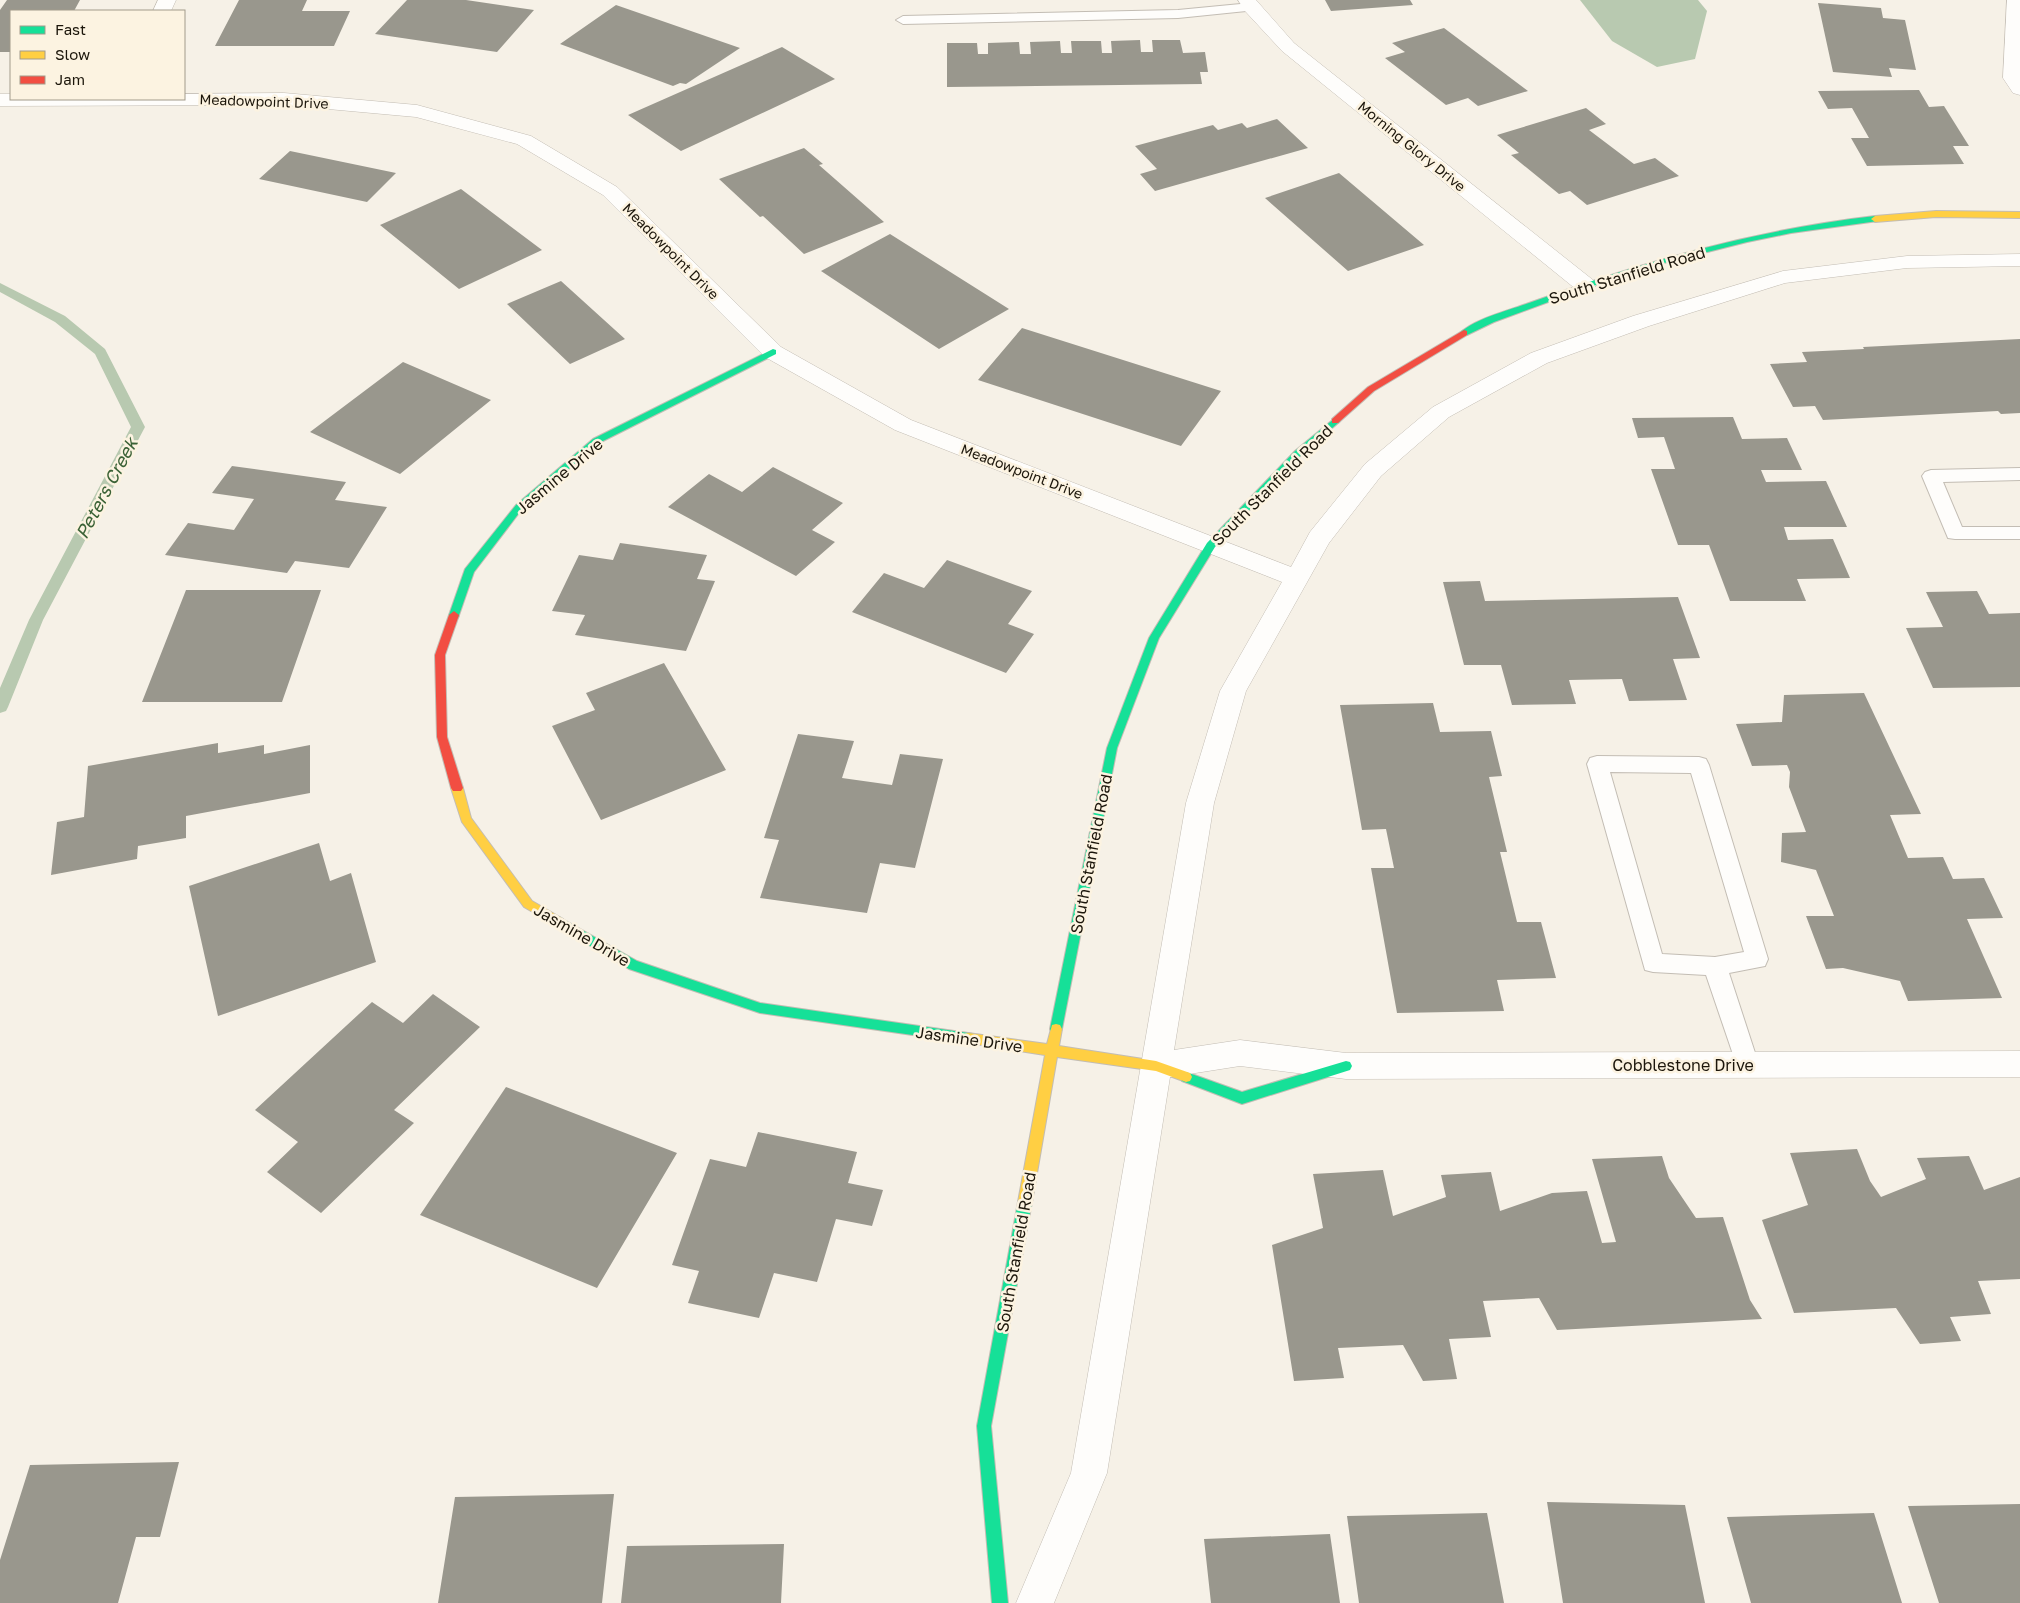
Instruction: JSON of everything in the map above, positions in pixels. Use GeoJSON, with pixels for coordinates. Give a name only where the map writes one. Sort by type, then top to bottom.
{"type":"FeatureCollection","features":[{"type":"Feature","properties":{"kind":"street"},"geometry":{"type":"LineString","coordinates":[[2016,0],[2012,78],[2020,89]]}},
{"type":"Feature","properties":{"kind":"street","name":"Morning Glory Drive"},"geometry":{"type":"LineString","coordinates":[[1249,3],[1288,47],[1586,285]]}},
{"type":"Feature","properties":{"kind":"street","name":"Meadowpoint Drive"},"geometry":{"type":"LineString","coordinates":[[185,99],[284,99],[418,111],[524,140],[610,191],[773,352],[903,425],[1296,578]]}},
{"type":"Feature","properties":{"kind":"street","name":"South Stanfield Road"},"geometry":{"type":"LineString","coordinates":[[1000,1603],[984,1426],[1052,1051],[1112,748],[1154,638],[1211,545],[1298,453],[1371,389],[1471,329],[1586,285],[1716,247],[1830,223],[1936,214],[2020,215]]}},
{"type":"Feature","properties":{"kind":"street"},"geometry":{"type":"LineString","coordinates":[[1035,1603],[1089,1473],[1200,804],[1233,691],[1319,538],[1373,470],[1441,412],[1539,358],[1641,320],[1784,277],[1906,262],[2020,260]]}},
{"type":"Feature","properties":{"kind":"street","name":"Jasmine Drive"},"geometry":{"type":"LineString","coordinates":[[773,352],[596,441],[519,506],[469,571],[440,655],[442,737],[466,819],[528,904],[634,965],[760,1008],[1156,1066]]}},
{"type":"Feature","properties":{"kind":"street","name":"Cobblestone Drive"},"geometry":{"type":"LineString","coordinates":[[1156,1066],[1240,1053],[1346,1066],[2020,1064]]}},
{"type":"Feature","properties":{"kind":"street","name":"Cobblestone Drive"},"geometry":{"type":"LineString","coordinates":[[1156,1066],[1242,1098],[1346,1066]]}},
{"type":"Feature","properties":{"kind":"lane"},"geometry":{"type":"LineString","coordinates":[[904,20],[1178,14],[1249,3]]}},
{"type":"Feature","properties":{"kind":"lane"},"geometry":{"type":"LineString","coordinates":[[2020,474],[1931,476],[1955,533],[2020,533]]}},
{"type":"Feature","properties":{"kind":"lane"},"geometry":{"type":"LineString","coordinates":[[1597,764],[1699,765],[1757,959],[1715,966],[1653,962],[1597,764]]}},
{"type":"Feature","properties":{"kind":"lane"},"geometry":{"type":"LineString","coordinates":[[1715,966],[1747,1065]]}},
{"type":"Feature","properties":{"kind":"shaded area"},"geometry":{"type":"Polygon","coordinates":[[[1580,0],[1698,0],[1707,11],[1695,59],[1657,67],[1612,41],[1580,0]]]}},
{"type":"Feature","properties":{"kind":"building"},"geometry":{"type":"Polygon","coordinates":[[[7,0],[80,0],[75,10],[10,10],[10,52],[0,52],[0,10],[7,0]]]}},
{"type":"Feature","properties":{"kind":"building"},"geometry":{"type":"Polygon","coordinates":[[[239,0],[307,0],[302,11],[350,11],[334,46],[215,46],[239,0]]]}},
{"type":"Feature","properties":{"kind":"building"},"geometry":{"type":"Polygon","coordinates":[[[407,0],[466,0],[534,10],[497,52],[375,34],[407,0]]]}},
{"type":"Feature","properties":{"kind":"building"},"geometry":{"type":"Polygon","coordinates":[[[1325,0],[1410,0],[1413,5],[1331,11],[1325,0]]]}},
{"type":"Feature","properties":{"kind":"building"},"geometry":{"type":"Polygon","coordinates":[[[1818,3],[1881,8],[1883,18],[1905,20],[1916,70],[1889,68],[1892,77],[1833,72],[1818,3]]]}},
{"type":"Feature","properties":{"kind":"building"},"geometry":{"type":"Polygon","coordinates":[[[616,5],[740,48],[686,84],[680,83],[673,86],[560,44],[616,5]]]}},
{"type":"Feature","properties":{"kind":"building"},"geometry":{"type":"Polygon","coordinates":[[[1444,28],[1528,91],[1478,106],[1468,98],[1446,105],[1385,58],[1405,52],[1392,43],[1444,28]]]}},
{"type":"Feature","properties":{"kind":"building"},"geometry":{"type":"Polygon","coordinates":[[[1140,40],[1141,52],[1153,52],[1152,40],[1180,40],[1183,53],[1205,52],[1208,72],[1200,72],[1202,84],[947,87],[947,43],[977,43],[978,54],[988,54],[988,43],[1019,42],[1020,54],[1031,54],[1030,42],[1060,41],[1061,53],[1072,53],[1071,41],[1101,41],[1102,53],[1112,53],[1111,41],[1140,40]]]}},
{"type":"Feature","properties":{"kind":"building"},"geometry":{"type":"Polygon","coordinates":[[[782,47],[835,79],[681,151],[628,115],[782,47]]]}},
{"type":"Feature","properties":{"kind":"building"},"geometry":{"type":"Polygon","coordinates":[[[1919,90],[1929,107],[1944,106],[1969,146],[1953,146],[1964,164],[1867,166],[1851,138],[1869,138],[1852,108],[1828,109],[1818,91],[1919,90]]]}},
{"type":"Feature","properties":{"kind":"building"},"geometry":{"type":"Polygon","coordinates":[[[1586,108],[1606,124],[1589,130],[1634,164],[1655,158],[1679,176],[1587,205],[1570,191],[1559,194],[1511,155],[1519,153],[1497,135],[1586,108]]]}},
{"type":"Feature","properties":{"kind":"building"},"geometry":{"type":"Polygon","coordinates":[[[1277,119],[1308,148],[1155,191],[1140,174],[1157,169],[1135,146],[1213,125],[1218,130],[1242,123],[1247,128],[1277,119]]]}},
{"type":"Feature","properties":{"kind":"building"},"geometry":{"type":"Polygon","coordinates":[[[804,148],[823,164],[819,165],[884,222],[804,254],[719,179],[804,148]]]}},
{"type":"Feature","properties":{"kind":"building"},"geometry":{"type":"Polygon","coordinates":[[[290,151],[396,173],[367,202],[259,179],[290,151]]]}},
{"type":"Feature","properties":{"kind":"building"},"geometry":{"type":"Polygon","coordinates":[[[1339,173],[1424,245],[1348,271],[1265,198],[1339,173]]]}},
{"type":"Feature","properties":{"kind":"building"},"geometry":{"type":"Polygon","coordinates":[[[461,189],[542,250],[459,289],[380,225],[461,189]]]}},
{"type":"Feature","properties":{"kind":"building"},"geometry":{"type":"Polygon","coordinates":[[[890,234],[1009,309],[939,349],[821,271],[890,234]]]}},
{"type":"Feature","properties":{"kind":"building"},"geometry":{"type":"Polygon","coordinates":[[[561,281],[625,339],[570,364],[507,304],[561,281]]]}},
{"type":"Feature","properties":{"kind":"building"},"geometry":{"type":"Polygon","coordinates":[[[1022,328],[1221,391],[1181,446],[978,380],[1022,328]]]}},
{"type":"Feature","properties":{"kind":"building"},"geometry":{"type":"Polygon","coordinates":[[[2020,339],[2020,413],[2001,414],[1998,411],[1823,420],[1815,406],[1793,407],[1770,364],[1807,362],[1802,352],[2020,339]]]}},
{"type":"Feature","properties":{"kind":"building"},"geometry":{"type":"Polygon","coordinates":[[[403,362],[491,400],[400,474],[310,432],[403,362]]]}},
{"type":"Feature","properties":{"kind":"building"},"geometry":{"type":"Polygon","coordinates":[[[1733,417],[1742,439],[1787,438],[1802,470],[1761,470],[1766,482],[1826,481],[1847,527],[1784,527],[1788,540],[1833,539],[1850,578],[1797,579],[1806,601],[1730,601],[1709,545],[1678,545],[1651,469],[1675,469],[1664,437],[1638,438],[1632,418],[1733,417]]]}},
{"type":"Feature","properties":{"kind":"building"},"geometry":{"type":"Polygon","coordinates":[[[232,466],[346,482],[335,500],[387,507],[349,568],[295,561],[287,573],[165,555],[188,523],[234,530],[254,499],[212,493],[232,466]]]}},
{"type":"Feature","properties":{"kind":"building"},"geometry":{"type":"Polygon","coordinates":[[[773,467],[843,503],[812,530],[835,542],[796,576],[668,507],[709,474],[742,492],[773,467]]]}},
{"type":"Feature","properties":{"kind":"building"},"geometry":{"type":"Polygon","coordinates":[[[620,543],[707,555],[697,579],[715,581],[686,651],[575,635],[585,615],[552,611],[579,555],[613,560],[620,543]]]}},
{"type":"Feature","properties":{"kind":"building"},"geometry":{"type":"Polygon","coordinates":[[[947,560],[1032,591],[1008,624],[1034,634],[1006,673],[852,612],[884,573],[924,588],[947,560]]]}},
{"type":"Feature","properties":{"kind":"building"},"geometry":{"type":"Polygon","coordinates":[[[1480,581],[1485,601],[1678,597],[1700,658],[1673,659],[1687,700],[1629,701],[1622,679],[1569,680],[1576,704],[1512,705],[1501,665],[1464,665],[1443,582],[1480,581]]]}},
{"type":"Feature","properties":{"kind":"building"},"geometry":{"type":"Polygon","coordinates":[[[186,590],[321,590],[282,702],[142,702],[186,590]]]}},
{"type":"Feature","properties":{"kind":"building"},"geometry":{"type":"Polygon","coordinates":[[[1977,591],[1989,614],[2020,613],[2020,687],[1933,688],[1906,628],[1943,627],[1926,592],[1977,591]]]}},
{"type":"Feature","properties":{"kind":"building"},"geometry":{"type":"Polygon","coordinates":[[[664,663],[726,770],[601,820],[552,726],[595,710],[586,693],[664,663]]]}},
{"type":"Feature","properties":{"kind":"building"},"geometry":{"type":"Polygon","coordinates":[[[1864,693],[1921,814],[1890,815],[1908,858],[1943,857],[1953,879],[1984,878],[2003,918],[1967,919],[2002,998],[1908,1001],[1900,981],[1843,968],[1826,969],[1806,916],[1834,916],[1816,870],[1781,862],[1782,833],[1806,832],[1789,787],[1790,772],[1787,765],[1752,766],[1736,724],[1782,722],[1784,695],[1864,693]]]}},
{"type":"Feature","properties":{"kind":"building"},"geometry":{"type":"Polygon","coordinates":[[[1433,703],[1440,732],[1491,731],[1502,776],[1489,777],[1507,852],[1500,852],[1517,922],[1541,922],[1556,978],[1497,980],[1504,1011],[1397,1013],[1371,868],[1394,868],[1386,829],[1362,830],[1340,705],[1433,703]]]}},
{"type":"Feature","properties":{"kind":"building"},"geometry":{"type":"Polygon","coordinates":[[[798,734],[854,741],[842,778],[892,785],[900,754],[943,759],[915,868],[880,863],[867,913],[760,898],[779,840],[764,838],[798,734]]]}},
{"type":"Feature","properties":{"kind":"building"},"geometry":{"type":"Polygon","coordinates":[[[218,743],[218,753],[264,745],[264,754],[310,745],[310,793],[186,816],[186,838],[138,846],[137,859],[51,875],[57,822],[84,817],[88,766],[218,743]]]}},
{"type":"Feature","properties":{"kind":"building"},"geometry":{"type":"Polygon","coordinates":[[[319,843],[330,881],[351,873],[376,962],[218,1016],[189,886],[319,843]]]}},
{"type":"Feature","properties":{"kind":"building"},"geometry":{"type":"Polygon","coordinates":[[[433,994],[480,1027],[394,1110],[414,1123],[321,1213],[267,1172],[298,1142],[255,1110],[372,1002],[403,1023],[433,994]]]}},
{"type":"Feature","properties":{"kind":"building"},"geometry":{"type":"Polygon","coordinates":[[[506,1087],[677,1153],[597,1288],[420,1215],[506,1087]]]}},
{"type":"Feature","properties":{"kind":"building"},"geometry":{"type":"Polygon","coordinates":[[[758,1132],[857,1152],[848,1183],[883,1190],[872,1226],[836,1219],[817,1282],[774,1273],[759,1318],[688,1303],[699,1271],[672,1265],[710,1159],[746,1167],[758,1132]]]}},
{"type":"Feature","properties":{"kind":"building"},"geometry":{"type":"Polygon","coordinates":[[[1857,1149],[1870,1181],[1881,1197],[1926,1179],[1917,1158],[1969,1156],[1984,1190],[2020,1177],[2020,1279],[1978,1281],[1991,1314],[1950,1317],[1961,1341],[1920,1344],[1896,1308],[1794,1313],[1762,1220],[1808,1205],[1790,1153],[1857,1149]]]}},
{"type":"Feature","properties":{"kind":"building"},"geometry":{"type":"Polygon","coordinates":[[[1662,1156],[1669,1178],[1696,1218],[1723,1217],[1750,1300],[1762,1319],[1557,1330],[1539,1298],[1483,1301],[1491,1337],[1449,1339],[1457,1379],[1423,1381],[1403,1345],[1338,1348],[1344,1378],[1294,1381],[1272,1245],[1323,1228],[1313,1174],[1383,1170],[1393,1216],[1446,1197],[1441,1175],[1491,1172],[1500,1211],[1552,1193],[1587,1191],[1602,1243],[1616,1242],[1592,1159],[1662,1156]]]}},
{"type":"Feature","properties":{"kind":"building"},"geometry":{"type":"Polygon","coordinates":[[[179,1462],[160,1537],[136,1537],[118,1603],[0,1603],[0,1560],[30,1465],[179,1462]]]}},
{"type":"Feature","properties":{"kind":"building"},"geometry":{"type":"Polygon","coordinates":[[[614,1494],[602,1603],[438,1603],[455,1497],[614,1494]]]}},
{"type":"Feature","properties":{"kind":"building"},"geometry":{"type":"Polygon","coordinates":[[[1547,1502],[1685,1505],[1705,1603],[1563,1603],[1547,1502]]]}},
{"type":"Feature","properties":{"kind":"building"},"geometry":{"type":"Polygon","coordinates":[[[2020,1504],[2020,1603],[1939,1603],[1908,1506],[2020,1504]]]}},
{"type":"Feature","properties":{"kind":"building"},"geometry":{"type":"Polygon","coordinates":[[[1487,1513],[1504,1603],[1359,1603],[1347,1516],[1487,1513]]]}},
{"type":"Feature","properties":{"kind":"building"},"geometry":{"type":"Polygon","coordinates":[[[1874,1513],[1902,1603],[1751,1603],[1727,1517],[1874,1513]]]}},
{"type":"Feature","properties":{"kind":"building"},"geometry":{"type":"Polygon","coordinates":[[[1330,1534],[1340,1603],[1211,1603],[1204,1539],[1330,1534]]]}},
{"type":"Feature","properties":{"kind":"building"},"geometry":{"type":"Polygon","coordinates":[[[784,1544],[781,1603],[621,1603],[627,1546],[784,1544]]]}},
{"type":"Feature","properties":{"kind":"waterway","name":"Peters Creek"},"geometry":{"type":"LineString","coordinates":[[0,287],[60,319],[100,352],[138,427],[36,620],[0,707]]}},
{"type":"Feature","properties":{"kind":"traffic: fast"},"geometry":{"type":"LineString","coordinates":[[1464,333],[1491,320],[1578,288],[1661,261],[1747,239],[1833,224],[1875,219]]}},
{"type":"Feature","properties":{"kind":"traffic: fast"},"geometry":{"type":"LineString","coordinates":[[454,615],[469,571],[519,507],[596,441],[773,352]]}},
{"type":"Feature","properties":{"kind":"traffic: fast"},"geometry":{"type":"LineString","coordinates":[[1056,1029],[1112,748],[1154,638],[1211,545],[1298,453],[1335,421]]}},
{"type":"Feature","properties":{"kind":"traffic: fast"},"geometry":{"type":"LineString","coordinates":[[559,922],[633,965],[760,1008],[968,1038]]}},
{"type":"Feature","properties":{"kind":"traffic: fast"},"geometry":{"type":"LineString","coordinates":[[1186,1077],[1242,1098],[1346,1066]]}},
{"type":"Feature","properties":{"kind":"traffic: fast"},"geometry":{"type":"LineString","coordinates":[[1000,1603],[984,1426],[1025,1202]]}},
{"type":"Feature","properties":{"kind":"traffic: slow"},"geometry":{"type":"LineString","coordinates":[[1875,219],[1936,214],[2020,215]]}},
{"type":"Feature","properties":{"kind":"traffic: slow"},"geometry":{"type":"LineString","coordinates":[[457,788],[466,819],[528,904],[559,922]]}},
{"type":"Feature","properties":{"kind":"traffic: slow"},"geometry":{"type":"LineString","coordinates":[[1025,1202],[1056,1029]]}},
{"type":"Feature","properties":{"kind":"traffic: slow"},"geometry":{"type":"LineString","coordinates":[[968,1038],[1156,1066],[1186,1077]]}},
{"type":"Feature","properties":{"kind":"traffic: jam"},"geometry":{"type":"LineString","coordinates":[[1335,421],[1371,389],[1464,333]]}},
{"type":"Feature","properties":{"kind":"traffic: jam"},"geometry":{"type":"LineString","coordinates":[[454,615],[440,655],[442,737],[457,788]]}}]}
